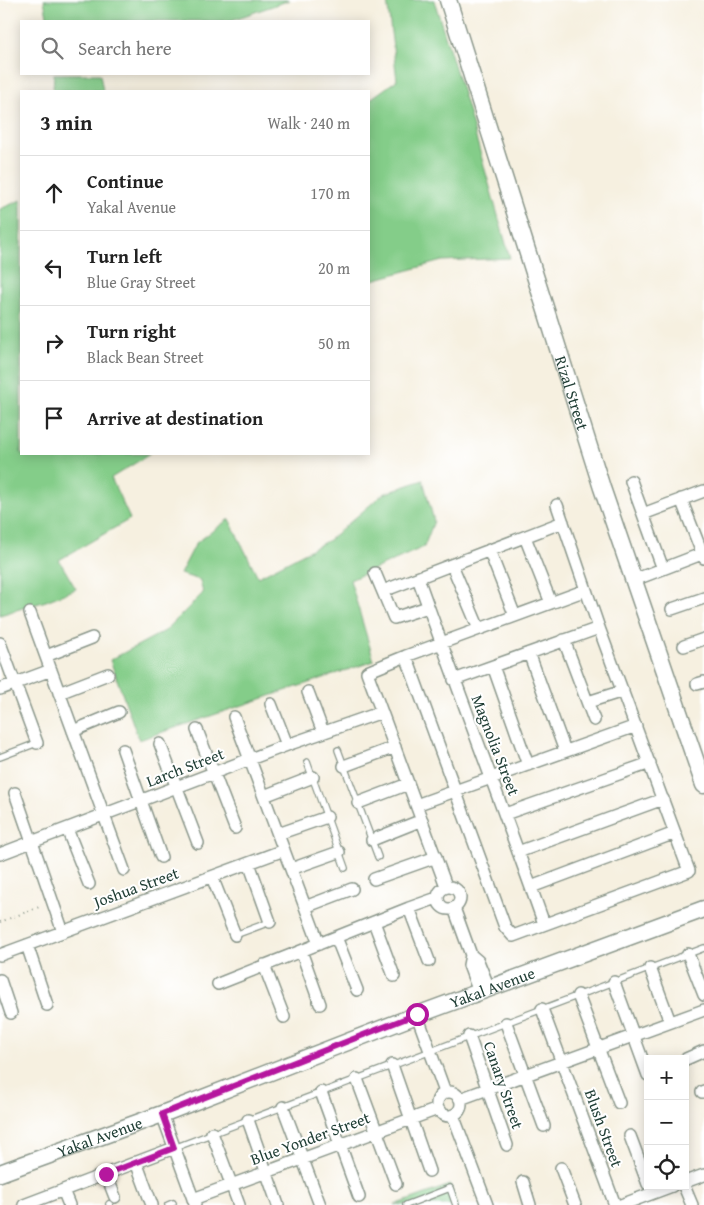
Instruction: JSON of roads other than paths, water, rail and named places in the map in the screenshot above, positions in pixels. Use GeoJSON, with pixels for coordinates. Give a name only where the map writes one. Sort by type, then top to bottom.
{"type":"FeatureCollection","features":[{"type":"Feature","properties":{"kind":"street","name":"Rizal Street"},"geometry":{"type":"LineString","coordinates":[[448,0],[602,488],[704,785]]}},
{"type":"Feature","properties":{"kind":"street"},"geometry":{"type":"LineString","coordinates":[[631,481],[663,569]]}},
{"type":"Feature","properties":{"kind":"street"},"geometry":{"type":"LineString","coordinates":[[644,514],[704,491]]}},
{"type":"Feature","properties":{"kind":"street"},"geometry":{"type":"LineString","coordinates":[[634,580],[704,555],[681,499]]}},
{"type":"Feature","properties":{"kind":"street"},"geometry":{"type":"LineString","coordinates":[[406,656],[505,926],[513,936],[689,870],[599,628],[557,505]]}},
{"type":"Feature","properties":{"kind":"street"},"geometry":{"type":"LineString","coordinates":[[383,591],[562,522]]}},
{"type":"Feature","properties":{"kind":"street"},"geometry":{"type":"LineString","coordinates":[[525,537],[551,603]]}},
{"type":"Feature","properties":{"kind":"street"},"geometry":{"type":"LineString","coordinates":[[489,550],[514,616]]}},
{"type":"Feature","properties":{"kind":"street"},"geometry":{"type":"LineString","coordinates":[[452,565],[479,630]]}},
{"type":"Feature","properties":{"kind":"street"},"geometry":{"type":"LineString","coordinates":[[375,573],[394,618],[428,607]]}},
{"type":"Feature","properties":{"kind":"street","name":"Magnolia Street"},"geometry":{"type":"LineString","coordinates":[[418,578],[544,924]]}},
{"type":"Feature","properties":{"kind":"street"},"geometry":{"type":"LineString","coordinates":[[446,886],[367,672],[586,590]]}},
{"type":"Feature","properties":{"kind":"street"},"geometry":{"type":"LineString","coordinates":[[672,609],[704,598]]}},
{"type":"Feature","properties":{"kind":"street"},"geometry":{"type":"LineString","coordinates":[[30,613],[124,870]]}},
{"type":"Feature","properties":{"kind":"street"},"geometry":{"type":"LineString","coordinates":[[454,680],[599,628]]}},
{"type":"Feature","properties":{"kind":"street"},"geometry":{"type":"LineString","coordinates":[[46,656],[92,638]]}},
{"type":"Feature","properties":{"kind":"street"},"geometry":{"type":"LineString","coordinates":[[684,646],[704,639]]}},
{"type":"Feature","properties":{"kind":"street"},"geometry":{"type":"LineString","coordinates":[[564,640],[594,720]]}},
{"type":"Feature","properties":{"kind":"street"},"geometry":{"type":"LineString","coordinates":[[0,643],[37,743]]}},
{"type":"Feature","properties":{"kind":"street"},"geometry":{"type":"LineString","coordinates":[[529,653],[565,751]]}},
{"type":"Feature","properties":{"kind":"street"},"geometry":{"type":"LineString","coordinates":[[494,666],[528,765]]}},
{"type":"Feature","properties":{"kind":"street"},"geometry":{"type":"LineString","coordinates":[[0,689],[51,670]]}},
{"type":"Feature","properties":{"kind":"street"},"geometry":{"type":"LineString","coordinates":[[59,693],[108,674]]}},
{"type":"Feature","properties":{"kind":"street"},"geometry":{"type":"LineString","coordinates":[[588,702],[623,691]]}},
{"type":"Feature","properties":{"kind":"street"},"geometry":{"type":"LineString","coordinates":[[308,692],[323,732]]}},
{"type":"Feature","properties":{"kind":"street"},"geometry":{"type":"LineString","coordinates":[[271,704],[287,745]]}},
{"type":"Feature","properties":{"kind":"street"},"geometry":{"type":"LineString","coordinates":[[73,731],[119,712]]}},
{"type":"Feature","properties":{"kind":"street","name":"Larch Street"},"geometry":{"type":"LineString","coordinates":[[0,854],[287,745],[382,712]]}},
{"type":"Feature","properties":{"kind":"street"},"geometry":{"type":"LineString","coordinates":[[234,717],[319,944]]}},
{"type":"Feature","properties":{"kind":"street"},"geometry":{"type":"LineString","coordinates":[[416,805],[636,726]]}},
{"type":"Feature","properties":{"kind":"street"},"geometry":{"type":"LineString","coordinates":[[197,730],[235,828]]}},
{"type":"Feature","properties":{"kind":"street"},"geometry":{"type":"LineString","coordinates":[[160,744],[198,842]]}},
{"type":"Feature","properties":{"kind":"street"},"geometry":{"type":"LineString","coordinates":[[344,766],[395,747]]}},
{"type":"Feature","properties":{"kind":"street"},"geometry":{"type":"LineString","coordinates":[[123,750],[161,857]]}},
{"type":"Feature","properties":{"kind":"street"},"geometry":{"type":"LineString","coordinates":[[505,814],[650,763]]}},
{"type":"Feature","properties":{"kind":"street"},"geometry":{"type":"LineString","coordinates":[[264,796],[313,777]]}},
{"type":"Feature","properties":{"kind":"street"},"geometry":{"type":"LineString","coordinates":[[358,803],[408,784]]}},
{"type":"Feature","properties":{"kind":"street"},"geometry":{"type":"LineString","coordinates":[[15,793],[64,932]]}},
{"type":"Feature","properties":{"kind":"street"},"geometry":{"type":"LineString","coordinates":[[518,852],[663,799]]}},
{"type":"Feature","properties":{"kind":"street"},"geometry":{"type":"LineString","coordinates":[[278,834],[327,817]]}},
{"type":"Feature","properties":{"kind":"street"},"geometry":{"type":"LineString","coordinates":[[372,840],[422,820]]}},
{"type":"Feature","properties":{"kind":"street"},"geometry":{"type":"LineString","coordinates":[[67,829],[89,884]]}},
{"type":"Feature","properties":{"kind":"street"},"geometry":{"type":"LineString","coordinates":[[531,887],[675,833]]}},
{"type":"Feature","properties":{"kind":"street","name":"Joshua Street"},"geometry":{"type":"LineString","coordinates":[[0,955],[284,850]]}},
{"type":"Feature","properties":{"kind":"street"},"geometry":{"type":"LineString","coordinates":[[291,869],[340,852]]}},
{"type":"Feature","properties":{"kind":"street"},"geometry":{"type":"LineString","coordinates":[[374,879],[436,857]]}},
{"type":"Feature","properties":{"kind":"street"},"geometry":{"type":"LineString","coordinates":[[249,863],[270,922]]}},
{"type":"Feature","properties":{"kind":"street"},"geometry":{"type":"LineString","coordinates":[[212,877],[235,935]]}},
{"type":"Feature","properties":{"kind":"street"},"geometry":{"type":"LineString","coordinates":[[446,886],[452,886],[460,894],[461,899],[454,908],[443,908],[439,904],[437,898],[440,891],[446,886]]}},
{"type":"Feature","properties":{"kind":"street"},"geometry":{"type":"LineString","coordinates":[[305,907],[352,889]]}},
{"type":"Feature","properties":{"kind":"street"},"geometry":{"type":"LineString","coordinates":[[218,984],[437,898]]}},
{"type":"Feature","properties":{"kind":"street"},"geometry":{"type":"LineString","coordinates":[[409,908],[429,961]]}},
{"type":"Feature","properties":{"kind":"street"},"geometry":{"type":"LineString","coordinates":[[454,908],[472,955],[469,965],[484,990]]}},
{"type":"Feature","properties":{"kind":"street","name":"Yakal Avenue"},"geometry":{"type":"LineString","coordinates":[[0,1173],[162,1114],[417,1014],[704,909]]}},
{"type":"Feature","properties":{"kind":"street"},"geometry":{"type":"LineString","coordinates":[[374,922],[394,976]]}},
{"type":"Feature","properties":{"kind":"street"},"geometry":{"type":"LineString","coordinates":[[336,937],[357,990]]}},
{"type":"Feature","properties":{"kind":"street"},"geometry":{"type":"LineString","coordinates":[[26,945],[47,1006]]}},
{"type":"Feature","properties":{"kind":"street"},"geometry":{"type":"LineString","coordinates":[[301,951],[320,1004]]}},
{"type":"Feature","properties":{"kind":"street"},"geometry":{"type":"LineString","coordinates":[[688,954],[704,995]]}},
{"type":"Feature","properties":{"kind":"street"},"geometry":{"type":"LineString","coordinates":[[264,965],[284,1017]]}},
{"type":"Feature","properties":{"kind":"street"},"geometry":{"type":"LineString","coordinates":[[650,968],[670,1022]]}},
{"type":"Feature","properties":{"kind":"street"},"geometry":{"type":"LineString","coordinates":[[0,980],[11,1013]]}},
{"type":"Feature","properties":{"kind":"street"},"geometry":{"type":"LineString","coordinates":[[614,982],[644,1064]]}},
{"type":"Feature","properties":{"kind":"street"},"geometry":{"type":"LineString","coordinates":[[578,995],[619,1103]]}},
{"type":"Feature","properties":{"kind":"street","name":"Blush Street"},"geometry":{"type":"LineString","coordinates":[[542,1009],[615,1205]]}},
{"type":"Feature","properties":{"kind":"street"},"geometry":{"type":"LineString","coordinates":[[460,1099],[704,1010]]}},
{"type":"Feature","properties":{"kind":"street"},"geometry":{"type":"LineString","coordinates":[[417,1014],[445,1092]]}},
{"type":"Feature","properties":{"kind":"street"},"geometry":{"type":"LineString","coordinates":[[506,1022],[544,1126]]}},
{"type":"Feature","properties":{"kind":"street","name":"Canary Street"},"geometry":{"type":"LineString","coordinates":[[469,1036],[507,1145]]}},
{"type":"Feature","properties":{"kind":"street"},"geometry":{"type":"LineString","coordinates":[[689,1057],[704,1051]]}},
{"type":"Feature","properties":{"kind":"street"},"geometry":{"type":"LineString","coordinates":[[392,1065],[429,1171]]}},
{"type":"Feature","properties":{"kind":"street"},"geometry":{"type":"LineString","coordinates":[[357,1079],[396,1184]]}},
{"type":"Feature","properties":{"kind":"street"},"geometry":{"type":"LineString","coordinates":[[449,1091],[456,1094],[460,1099],[460,1109],[457,1113],[449,1116],[442,1114],[436,1104],[441,1094],[449,1091]]}},
{"type":"Feature","properties":{"kind":"street"},"geometry":{"type":"LineString","coordinates":[[322,1092],[359,1197]]}},
{"type":"Feature","properties":{"kind":"street"},"geometry":{"type":"LineString","coordinates":[[283,1106],[320,1205]]}},
{"type":"Feature","properties":{"kind":"street","name":"Blue Yonder Street"},"geometry":{"type":"LineString","coordinates":[[194,1202],[231,1184],[438,1109]]}},
{"type":"Feature","properties":{"kind":"street"},"geometry":{"type":"LineString","coordinates":[[162,1114],[194,1202]]}},
{"type":"Feature","properties":{"kind":"street"},"geometry":{"type":"LineString","coordinates":[[453,1115],[487,1205]]}},
{"type":"Feature","properties":{"kind":"street"},"geometry":{"type":"LineString","coordinates":[[248,1120],[278,1205]]}},
{"type":"Feature","properties":{"kind":"street"},"geometry":{"type":"LineString","coordinates":[[212,1133],[239,1205]]}},
{"type":"Feature","properties":{"kind":"street"},"geometry":{"type":"LineString","coordinates":[[630,1136],[644,1174]]}},
{"type":"Feature","properties":{"kind":"street"},"geometry":{"type":"LineString","coordinates":[[26,1205],[174,1148]]}},
{"type":"Feature","properties":{"kind":"street"},"geometry":{"type":"LineString","coordinates":[[136,1162],[152,1205]]}},
{"type":"Feature","properties":{"kind":"street"},"geometry":{"type":"LineString","coordinates":[[561,1168],[575,1205]]}},
{"type":"Feature","properties":{"kind":"street"},"geometry":{"type":"LineString","coordinates":[[106,1174],[111,1202]]}},
{"type":"Feature","properties":{"kind":"street"},"geometry":{"type":"LineString","coordinates":[[689,1182],[704,1174]]}},
{"type":"Feature","properties":{"kind":"street"},"geometry":{"type":"LineString","coordinates":[[523,1182],[530,1205]]}},
{"type":"Feature","properties":{"kind":"street"},"geometry":{"type":"LineString","coordinates":[[63,1190],[68,1205]]}},
{"type":"Feature","properties":{"kind":"street"},"geometry":{"type":"LineString","coordinates":[[622,1205],[646,1190]]}},
{"type":"Feature","properties":{"kind":"street"},"geometry":{"type":"LineString","coordinates":[[688,1190],[692,1205]]}},
{"type":"Feature","properties":{"kind":"lane"},"geometry":{"type":"LineString","coordinates":[[0,757],[37,743]]}},
{"type":"Feature","properties":{"kind":"lane"},"geometry":{"type":"LineString","coordinates":[[338,750],[378,857]]}},
{"type":"Feature","properties":{"kind":"lane"},"geometry":{"type":"LineString","coordinates":[[307,762],[345,868]]}},
{"type":"Feature","properties":{"kind":"lane"},"geometry":{"type":"LineString","coordinates":[[235,935],[270,922]]}},
{"type":"Feature","properties":{"kind":"lane"},"geometry":{"type":"LineString","coordinates":[[174,1148],[704,948]]}},
{"type":"Feature","properties":{"kind":"lane"},"geometry":{"type":"LineString","coordinates":[[406,1205],[450,1188],[456,1205]]}}]}
